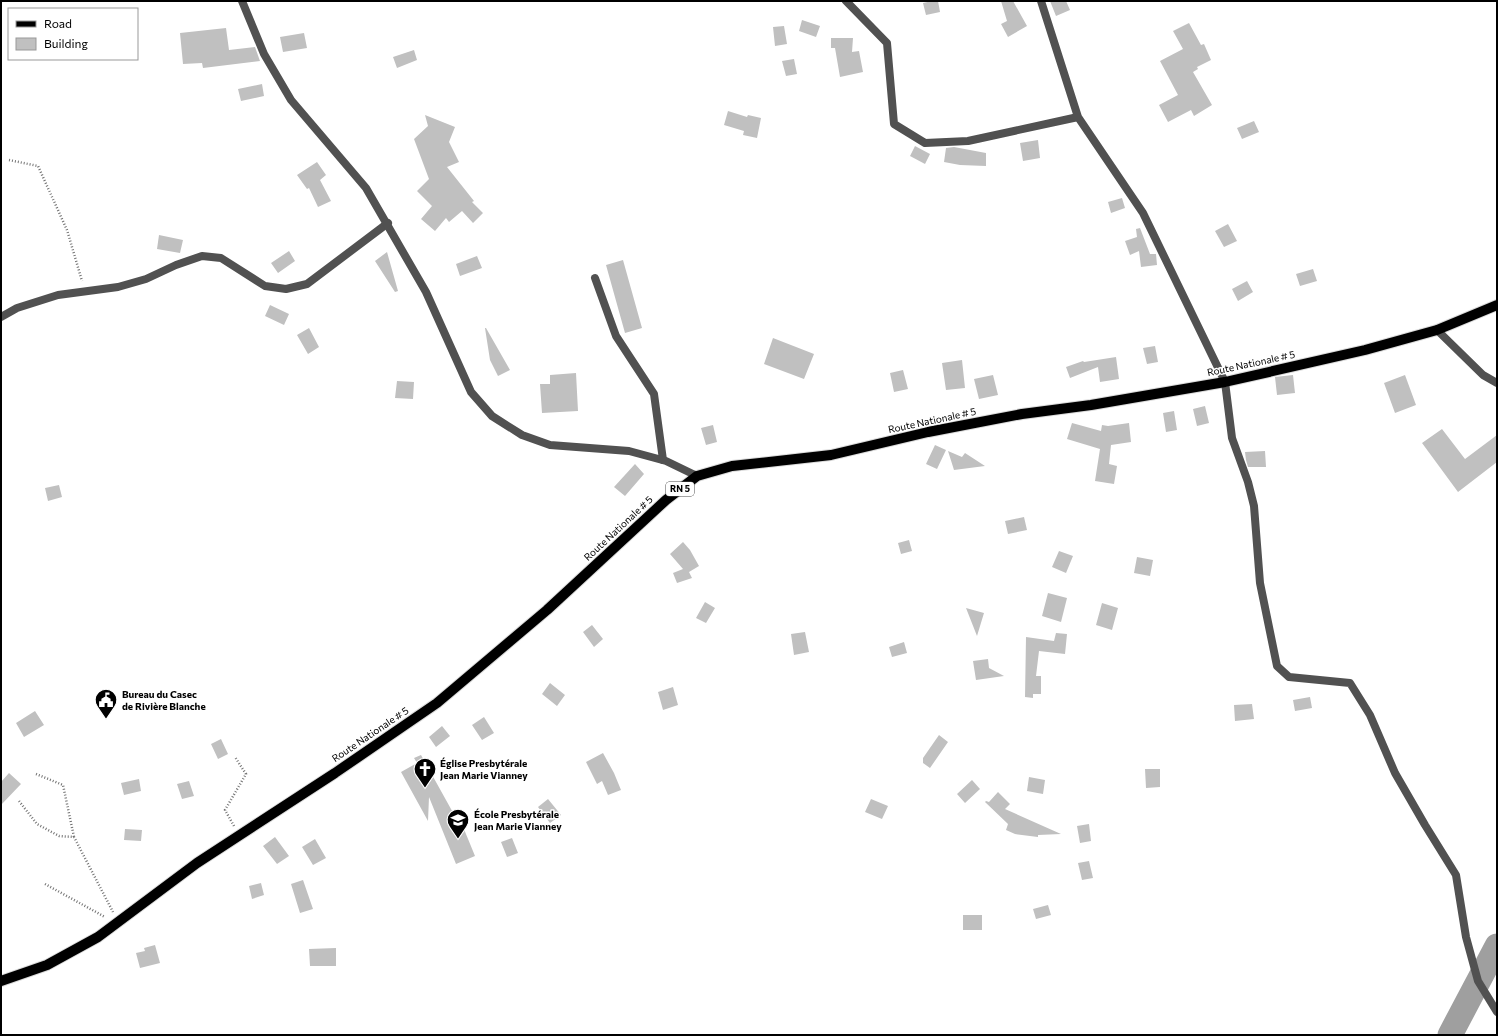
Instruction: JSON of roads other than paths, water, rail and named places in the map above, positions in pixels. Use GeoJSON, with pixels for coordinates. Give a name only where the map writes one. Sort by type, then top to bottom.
{"type":"FeatureCollection","features":[{"type":"Feature","properties":{"kind":"main road","name":"Route Nationale # 5"},"geometry":{"type":"LineString","coordinates":[[1,981],[48,965],[98,937],[197,863],[335,773],[437,703],[547,610],[666,500],[697,476],[732,466],[832,455],[928,432],[1022,414],[1091,405],[1225,382],[1365,350],[1437,330],[1497,305]]}},
{"type":"Feature","properties":{"kind":"street"},"geometry":{"type":"LineString","coordinates":[[242,1],[264,54],[291,100],[366,188],[388,223],[426,292],[471,392],[492,416],[522,436],[550,445],[629,451],[663,460],[697,476]]}},
{"type":"Feature","properties":{"kind":"street"},"geometry":{"type":"LineString","coordinates":[[846,1],[888,43],[894,124],[925,143],[968,142],[1078,117]]}},
{"type":"Feature","properties":{"kind":"street"},"geometry":{"type":"LineString","coordinates":[[1041,1],[1078,117],[1143,213],[1225,382],[1232,438],[1248,482],[1254,506],[1260,583],[1277,666],[1289,677],[1350,683],[1370,715],[1395,774],[1456,875],[1466,937],[1478,981],[1497,1012]]}},
{"type":"Feature","properties":{"kind":"street"},"geometry":{"type":"LineString","coordinates":[[1,317],[17,308],[58,295],[118,287],[146,279],[176,265],[202,256],[221,258],[265,286],[286,288],[307,284],[388,223]]}},
{"type":"Feature","properties":{"kind":"street"},"geometry":{"type":"LineString","coordinates":[[595,278],[616,336],[654,394],[663,460]]}},
{"type":"Feature","properties":{"kind":"street"},"geometry":{"type":"LineString","coordinates":[[1437,330],[1483,375],[1497,383]]}},
{"type":"Feature","properties":{"kind":"waterway"},"geometry":{"type":"LineString","coordinates":[[1450,1035],[1497,946]]}},
{"type":"Feature","properties":{"kind":"place","name":"Bureau du Casec de Rivière Blanche"},"geometry":{"type":"Point","coordinates":[106,720]}},
{"type":"Feature","properties":{"kind":"place","name":"Église Presbytérale Jean Marie Vianney"},"geometry":{"type":"Point","coordinates":[425,788]}},
{"type":"Feature","properties":{"kind":"place","name":"École Presbytérale Jean Marie Vianney"},"geometry":{"type":"Point","coordinates":[458,840]}}]}
